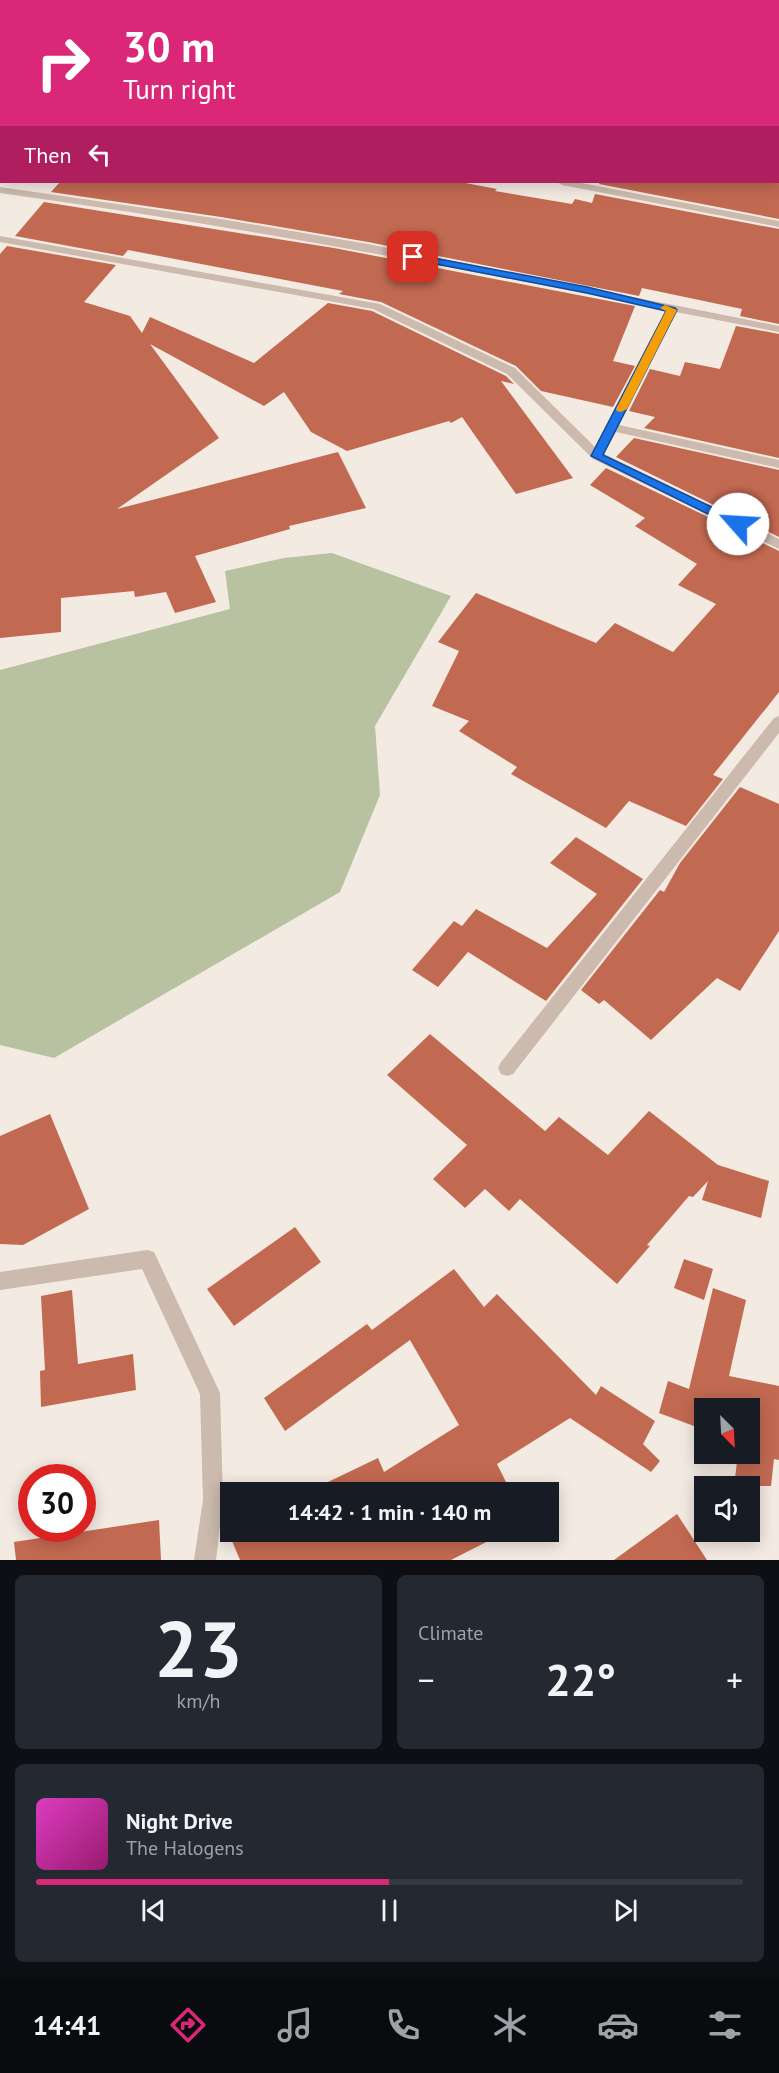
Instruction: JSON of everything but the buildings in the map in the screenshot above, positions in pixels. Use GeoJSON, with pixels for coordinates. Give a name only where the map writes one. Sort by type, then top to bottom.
{"type":"FeatureCollection","features":[{"type":"Feature","properties":{"kind":"street"},"geometry":{"type":"LineString","coordinates":[[567,183],[779,224]]}},
{"type":"Feature","properties":{"kind":"street"},"geometry":{"type":"LineString","coordinates":[[0,190],[159,210],[779,329]]}},
{"type":"Feature","properties":{"kind":"street"},"geometry":{"type":"LineString","coordinates":[[0,239],[376,306],[511,371],[597,456],[779,544]]}},
{"type":"Feature","properties":{"kind":"street"},"geometry":{"type":"LineString","coordinates":[[597,456],[672,310]]}},
{"type":"Feature","properties":{"kind":"street"},"geometry":{"type":"LineString","coordinates":[[612,427],[779,464]]}},
{"type":"Feature","properties":{"kind":"street"},"geometry":{"type":"LineString","coordinates":[[507,1068],[779,722]]}},
{"type":"Feature","properties":{"kind":"street"},"geometry":{"type":"LineString","coordinates":[[0,1281],[147,1259],[210,1393],[213,1500],[205,1560]]}},
{"type":"Feature","properties":{"kind":"green space"},"geometry":{"type":"Polygon","coordinates":[[[332,553],[451,596],[375,726],[380,795],[340,892],[54,1058],[0,1045],[0,670],[230,609],[225,571],[284,558],[332,553]]]}},
{"type":"Feature","properties":{"kind":"slow traffic"},"geometry":{"type":"LineString","coordinates":[[621,409],[672,310],[665,308]]}},
{"type":"Feature","properties":{"kind":"route"},"geometry":{"type":"LineString","coordinates":[[413,257],[587,290],[672,310],[597,456],[738,524]]}}]}
